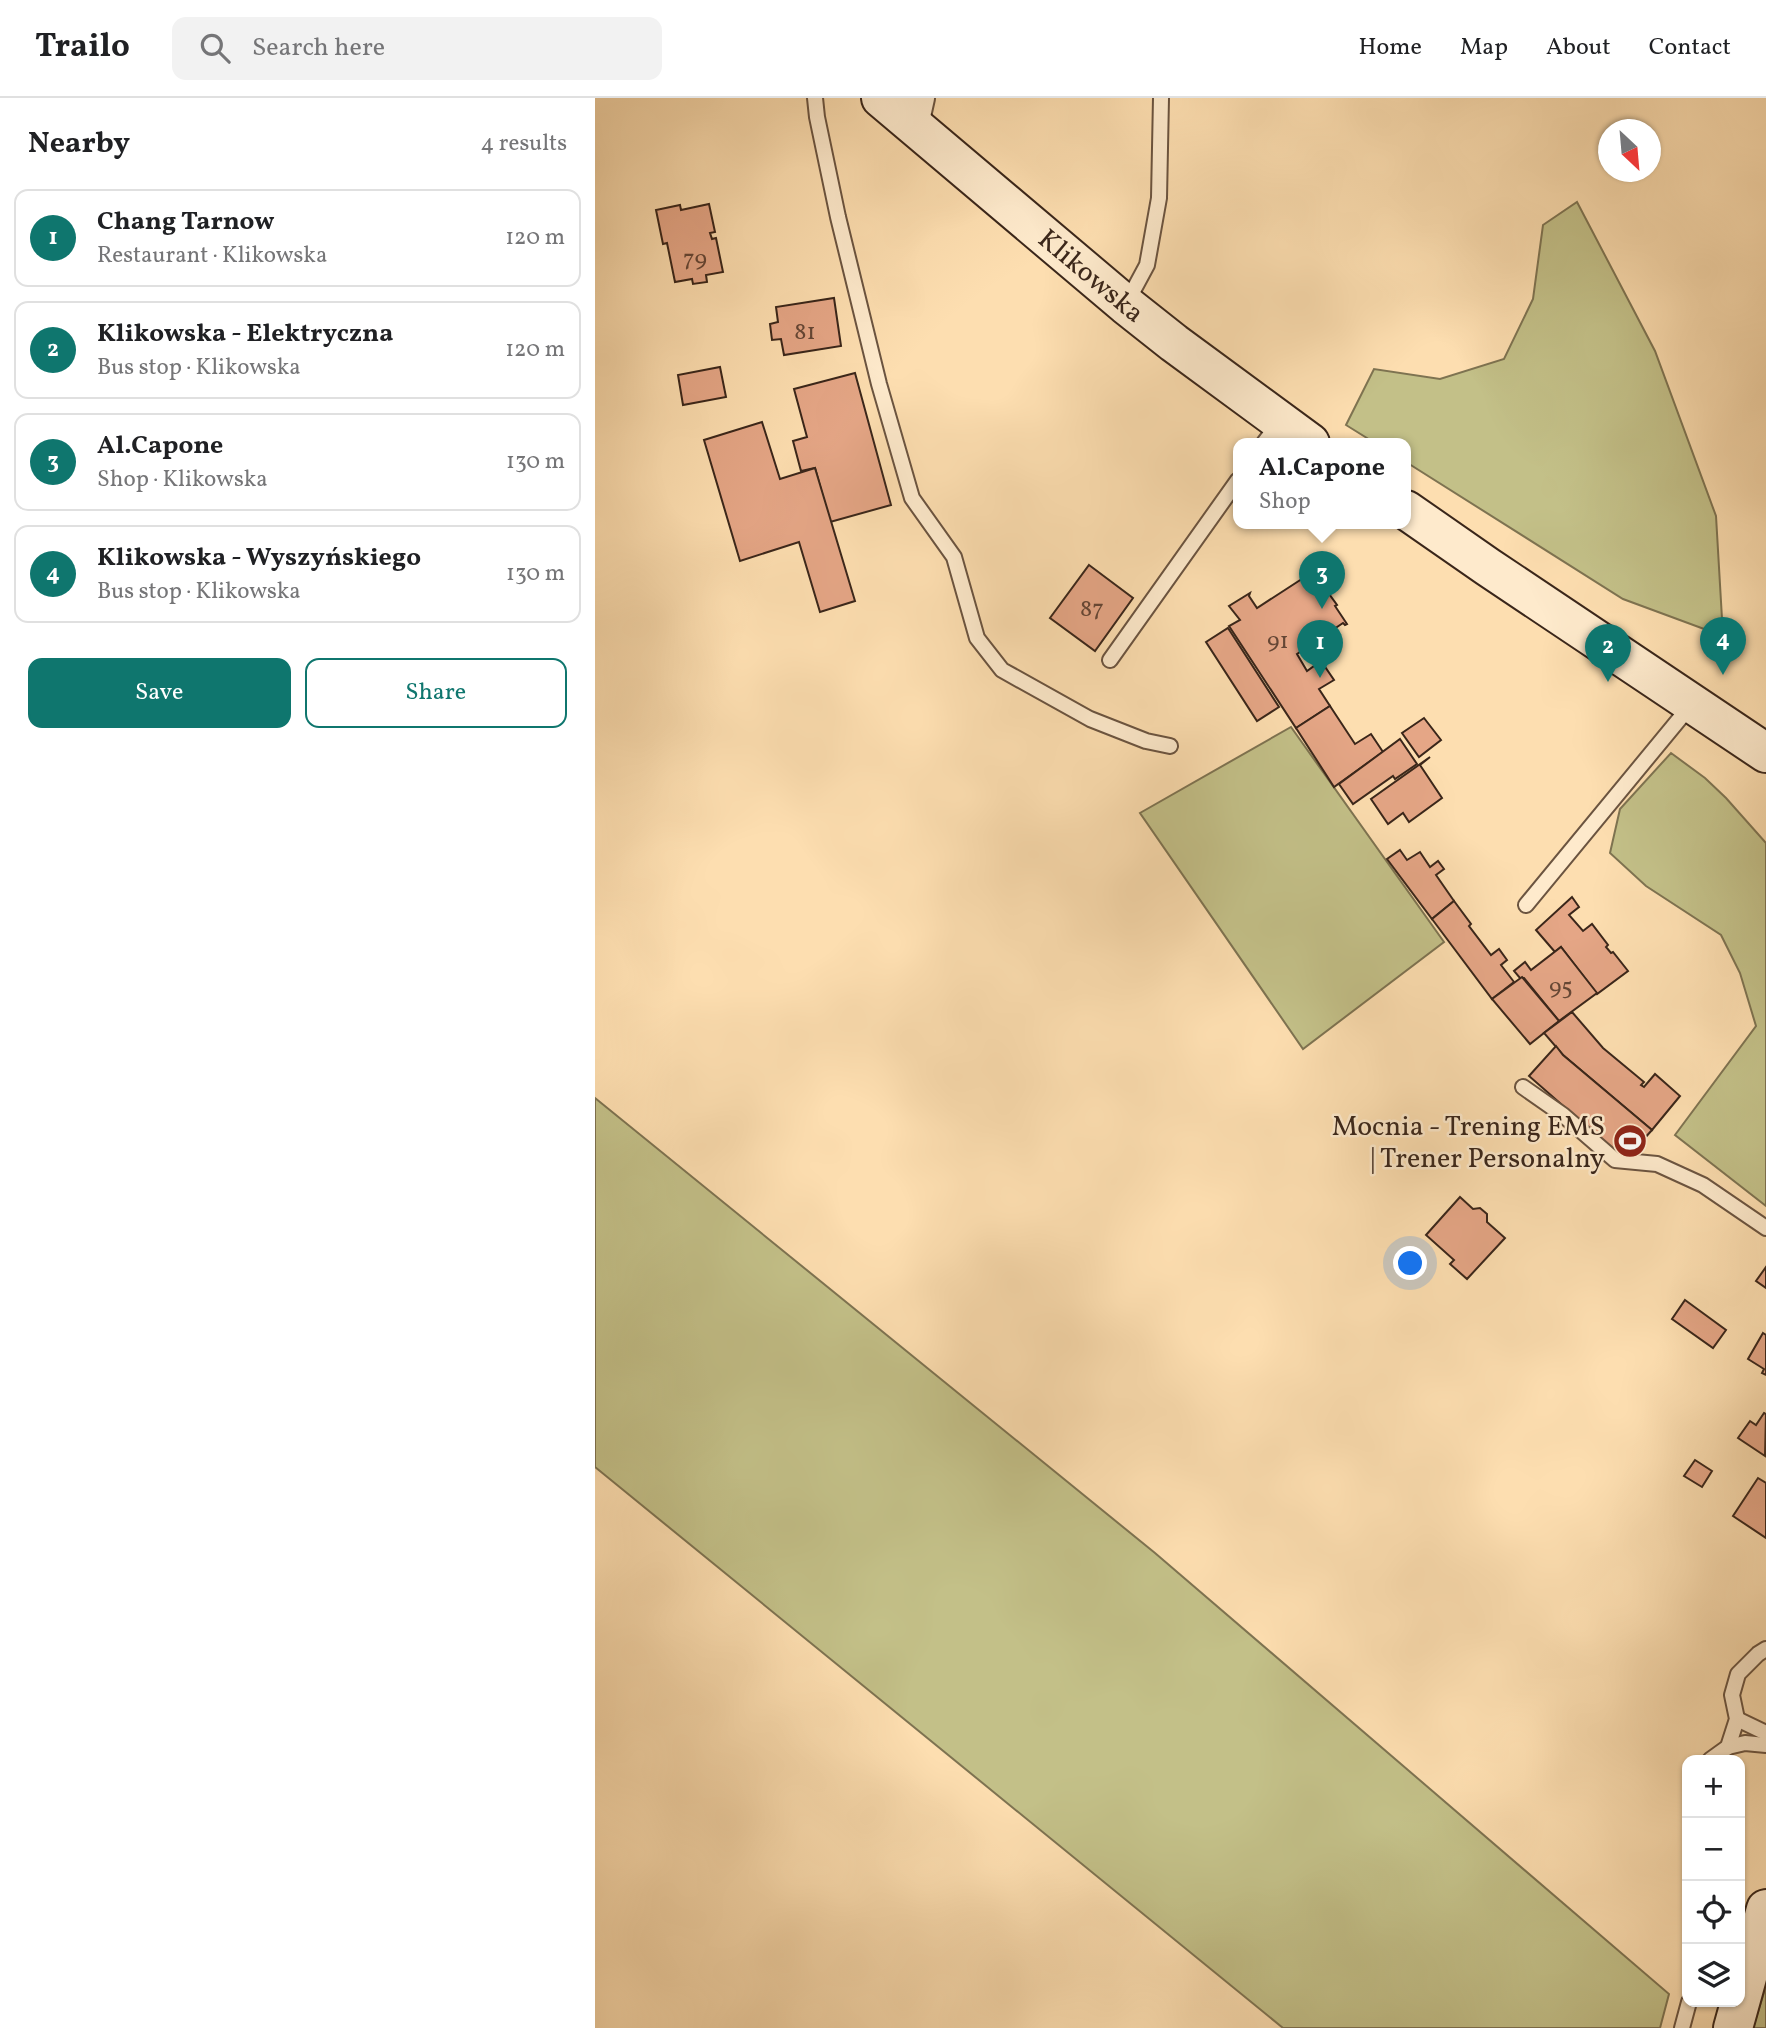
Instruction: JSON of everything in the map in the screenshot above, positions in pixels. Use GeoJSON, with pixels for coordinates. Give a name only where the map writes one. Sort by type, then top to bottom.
{"type":"FeatureCollection","features":[{"type":"Feature","properties":{"kind":"street","name":"Klikowska"},"geometry":{"type":"LineString","coordinates":[[881,98],[917,112],[1126,305],[1285,436]]}},
{"type":"Feature","properties":{"kind":"street"},"geometry":{"type":"LineString","coordinates":[[1411,512],[1692,704],[1756,743],[1766,770]]}},
{"type":"Feature","properties":{"kind":"street"},"geometry":{"type":"LineString","coordinates":[[1733,2028],[1766,1909]]}},
{"type":"Feature","properties":{"kind":"lane"},"geometry":{"type":"LineString","coordinates":[[815,98],[838,217],[879,384],[912,498],[954,557],[977,638],[1002,670],[1090,719],[1146,741],[1170,746]]}},
{"type":"Feature","properties":{"kind":"lane"},"geometry":{"type":"LineString","coordinates":[[1126,305],[1147,265],[1159,198],[1161,98]]}},
{"type":"Feature","properties":{"kind":"lane"},"geometry":{"type":"LineString","coordinates":[[1110,660],[1233,487]]}},
{"type":"Feature","properties":{"kind":"lane"},"geometry":{"type":"LineString","coordinates":[[1526,905],[1692,704]]}},
{"type":"Feature","properties":{"kind":"lane"},"geometry":{"type":"LineString","coordinates":[[1523,1087],[1563,1115],[1615,1160],[1657,1164],[1703,1185],[1766,1228]]}},
{"type":"Feature","properties":{"kind":"lane"},"geometry":{"type":"LineString","coordinates":[[1728,1747],[1737,1719],[1732,1695],[1738,1674],[1766,1649]]}},
{"type":"Feature","properties":{"kind":"lane"},"geometry":{"type":"LineString","coordinates":[[1737,1719],[1766,1733]]}},
{"type":"Feature","properties":{"kind":"lane"},"geometry":{"type":"LineString","coordinates":[[1717,1755],[1728,1747],[1745,1743],[1766,1745]]}},
{"type":"Feature","properties":{"kind":"lane"},"geometry":{"type":"LineString","coordinates":[[1682,2028],[1688,2007]]}},
{"type":"Feature","properties":{"kind":"shaded area"},"geometry":{"type":"Polygon","coordinates":[[[1577,202],[1655,351],[1716,516],[1723,636],[1623,599],[1411,465],[1411,438],[1367,438],[1346,425],[1374,369],[1440,379],[1504,359],[1533,299],[1543,225],[1577,202]]]}},
{"type":"Feature","properties":{"kind":"shaded area"},"geometry":{"type":"Polygon","coordinates":[[[1291,727],[1444,942],[1303,1049],[1140,813],[1291,727]]]}},
{"type":"Feature","properties":{"kind":"shaded area"},"geometry":{"type":"Polygon","coordinates":[[[1671,753],[1705,778],[1766,843],[1766,1206],[1675,1135],[1756,1026],[1740,973],[1721,935],[1646,886],[1610,853],[1620,809],[1671,753]]]}},
{"type":"Feature","properties":{"kind":"shaded area"},"geometry":{"type":"Polygon","coordinates":[[[595,1098],[1155,1553],[1669,1994],[1660,2028],[1283,2028],[595,1467],[595,1098]]]}},
{"type":"Feature","properties":{"kind":"shaded area"},"geometry":{"type":"Polygon","coordinates":[[[1766,1986],[1766,2028],[1753,2028],[1766,1986]]]}},
{"type":"Feature","properties":{"kind":"building"},"geometry":{"type":"Polygon","coordinates":[[[709,204],[715,232],[710,233],[712,239],[716,238],[723,272],[706,275],[707,282],[693,284],[692,279],[675,282],[667,243],[663,244],[656,210],[680,205],[681,210],[709,204]]]}},
{"type":"Feature","properties":{"kind":"building"},"geometry":{"type":"Polygon","coordinates":[[[834,298],[841,346],[784,355],[781,339],[772,340],[770,324],[778,322],[776,307],[834,298]]]}},
{"type":"Feature","properties":{"kind":"building"},"geometry":{"type":"Polygon","coordinates":[[[720,367],[726,397],[683,405],[678,375],[720,367]]]}},
{"type":"Feature","properties":{"kind":"building"},"geometry":{"type":"Polygon","coordinates":[[[855,373],[891,505],[830,522],[815,468],[801,471],[793,441],[807,437],[794,389],[855,373]]]}},
{"type":"Feature","properties":{"kind":"building"},"geometry":{"type":"Polygon","coordinates":[[[762,422],[780,479],[815,468],[855,601],[820,612],[799,542],[740,561],[704,440],[762,422]]]}},
{"type":"Feature","properties":{"kind":"building"},"geometry":{"type":"Polygon","coordinates":[[[1089,565],[1133,598],[1095,651],[1050,618],[1089,565]]]}},
{"type":"Feature","properties":{"kind":"building"},"geometry":{"type":"Polygon","coordinates":[[[1311,569],[1347,624],[1343,623],[1297,654],[1307,671],[1321,661],[1334,680],[1319,689],[1330,706],[1296,728],[1229,626],[1240,620],[1229,606],[1250,593],[1249,596],[1257,608],[1311,573],[1311,569]]]}},
{"type":"Feature","properties":{"kind":"building"},"geometry":{"type":"Polygon","coordinates":[[[1228,628],[1279,707],[1257,721],[1206,642],[1228,628]]]}},
{"type":"Feature","properties":{"kind":"building"},"geometry":{"type":"Polygon","coordinates":[[[1330,706],[1355,744],[1371,734],[1383,752],[1334,787],[1296,728],[1330,706]]]}},
{"type":"Feature","properties":{"kind":"building"},"geometry":{"type":"Polygon","coordinates":[[[1424,718],[1441,740],[1419,757],[1402,733],[1424,718]]]}},
{"type":"Feature","properties":{"kind":"building"},"geometry":{"type":"Polygon","coordinates":[[[1400,739],[1417,764],[1395,779],[1393,776],[1353,804],[1339,784],[1400,739]]]}},
{"type":"Feature","properties":{"kind":"building"},"geometry":{"type":"Polygon","coordinates":[[[1430,757],[1420,765],[1442,798],[1409,822],[1403,813],[1388,824],[1371,799],[1430,757]]]}},
{"type":"Feature","properties":{"kind":"building"},"geometry":{"type":"Polygon","coordinates":[[[1400,850],[1407,860],[1420,852],[1430,867],[1438,861],[1444,869],[1436,875],[1454,901],[1432,919],[1387,859],[1400,850]]]}},
{"type":"Feature","properties":{"kind":"building"},"geometry":{"type":"Polygon","coordinates":[[[1572,897],[1579,907],[1569,915],[1583,931],[1592,924],[1608,945],[1606,947],[1628,971],[1597,994],[1561,947],[1555,952],[1536,930],[1572,897]]]}},
{"type":"Feature","properties":{"kind":"building"},"geometry":{"type":"Polygon","coordinates":[[[1454,901],[1491,955],[1499,949],[1507,960],[1501,965],[1514,982],[1492,999],[1432,919],[1454,901]]]}},
{"type":"Feature","properties":{"kind":"building"},"geometry":{"type":"Polygon","coordinates":[[[1561,947],[1597,993],[1559,1021],[1524,978],[1520,978],[1514,971],[1525,962],[1531,970],[1561,947]]]}},
{"type":"Feature","properties":{"kind":"building"},"geometry":{"type":"Polygon","coordinates":[[[1522,977],[1559,1021],[1530,1044],[1492,999],[1522,977]]]}},
{"type":"Feature","properties":{"kind":"building"},"geometry":{"type":"Polygon","coordinates":[[[1572,1012],[1603,1048],[1644,1082],[1641,1085],[1644,1087],[1655,1074],[1680,1096],[1652,1130],[1563,1055],[1544,1033],[1572,1012]]]}},
{"type":"Feature","properties":{"kind":"building"},"geometry":{"type":"Polygon","coordinates":[[[1556,1046],[1563,1055],[1652,1130],[1625,1160],[1529,1076],[1556,1046]]]}},
{"type":"Feature","properties":{"kind":"building"},"geometry":{"type":"Polygon","coordinates":[[[1460,1197],[1473,1209],[1480,1208],[1487,1214],[1487,1222],[1505,1238],[1467,1279],[1450,1264],[1454,1260],[1426,1235],[1460,1197]]]}},
{"type":"Feature","properties":{"kind":"building"},"geometry":{"type":"Polygon","coordinates":[[[1766,1267],[1766,1288],[1756,1281],[1766,1267]]]}},
{"type":"Feature","properties":{"kind":"building"},"geometry":{"type":"Polygon","coordinates":[[[1685,1300],[1726,1330],[1713,1348],[1672,1319],[1685,1300]]]}},
{"type":"Feature","properties":{"kind":"building"},"geometry":{"type":"Polygon","coordinates":[[[1763,1333],[1766,1335],[1766,1375],[1762,1373],[1764,1369],[1748,1359],[1763,1333]]]}},
{"type":"Feature","properties":{"kind":"building"},"geometry":{"type":"Polygon","coordinates":[[[1764,1413],[1765,1456],[1738,1438],[1750,1421],[1756,1425],[1764,1413]]]}},
{"type":"Feature","properties":{"kind":"building"},"geometry":{"type":"Polygon","coordinates":[[[1695,1460],[1712,1471],[1702,1487],[1684,1476],[1695,1460]]]}},
{"type":"Feature","properties":{"kind":"building"},"geometry":{"type":"Polygon","coordinates":[[[1758,1478],[1766,1483],[1766,1538],[1733,1516],[1758,1478]]]}},
{"type":"Feature","properties":{"kind":"place","name":"Al.Capone"},"geometry":{"type":"Point","coordinates":[1322,609]}},
{"type":"Feature","properties":{"kind":"place","name":"Klikowska - Wyszyńskiego"},"geometry":{"type":"Point","coordinates":[1723,675]}},
{"type":"Feature","properties":{"kind":"place","name":"Chang Tarnow"},"geometry":{"type":"Point","coordinates":[1320,678]}},
{"type":"Feature","properties":{"kind":"place","name":"Klikowska - Elektryczna"},"geometry":{"type":"Point","coordinates":[1608,682]}},
{"type":"Feature","properties":{"kind":"place","name":"Mocnia - Trening EMS | Trener Personalny"},"geometry":{"type":"Point","coordinates":[1630,1141]}}]}
